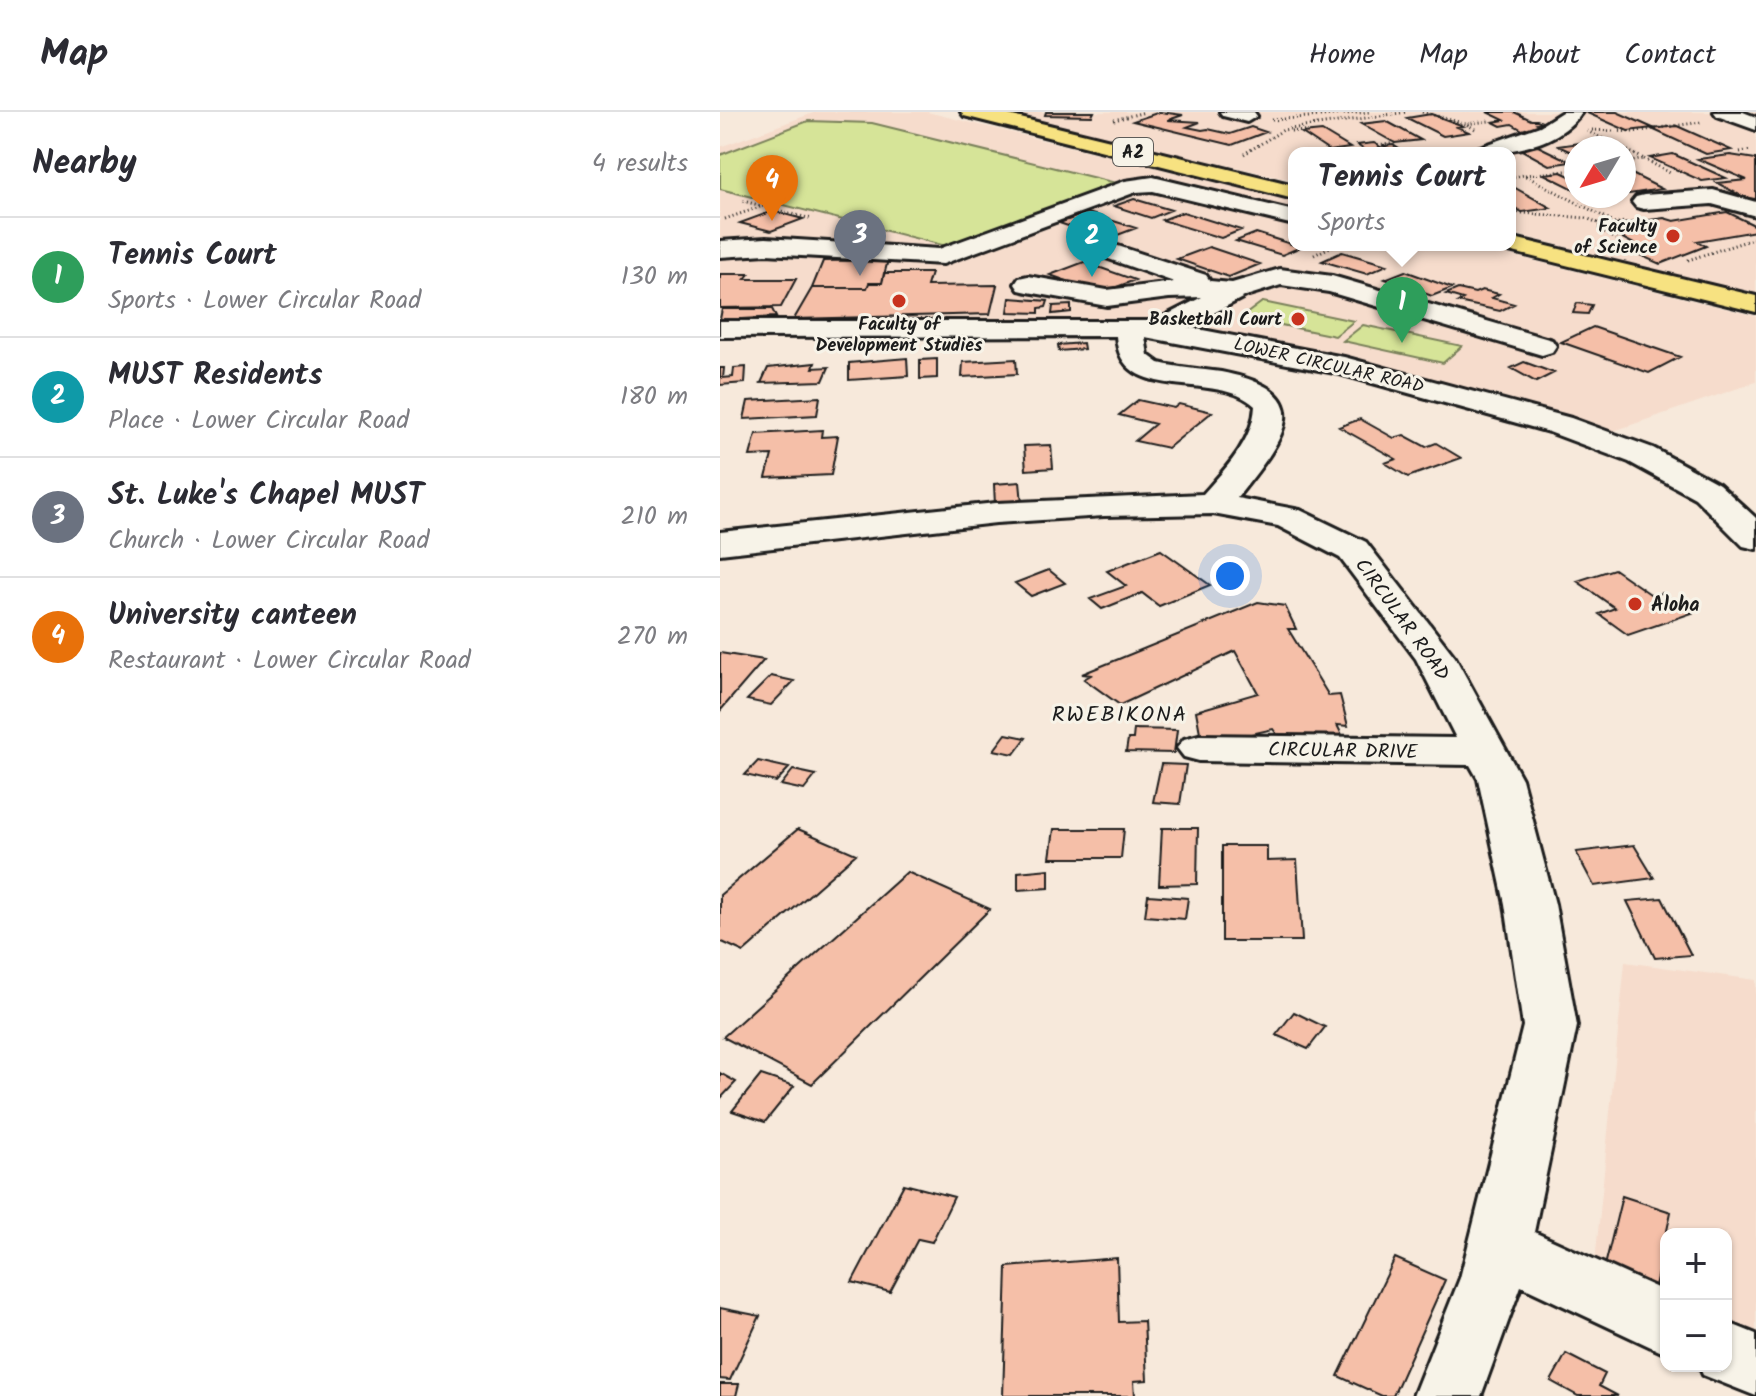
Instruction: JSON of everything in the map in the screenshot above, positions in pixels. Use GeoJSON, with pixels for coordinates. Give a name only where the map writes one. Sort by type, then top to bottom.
{"type":"FeatureCollection","features":[{"type":"Feature","properties":{"kind":"main road","name":"A2"},"geometry":{"type":"LineString","coordinates":[[971,112],[1288,191]]}},
{"type":"Feature","properties":{"kind":"main road"},"geometry":{"type":"LineString","coordinates":[[1516,245],[1756,304]]}},
{"type":"Feature","properties":{"kind":"street"},"geometry":{"type":"LineString","coordinates":[[1502,147],[1552,130],[1568,120],[1572,112]]}},
{"type":"Feature","properties":{"kind":"street"},"geometry":{"type":"LineString","coordinates":[[1718,116],[1756,124]]}},
{"type":"Feature","properties":{"kind":"street"},"geometry":{"type":"LineString","coordinates":[[720,249],[796,247],[911,257],[943,256],[1133,186],[1153,184],[1288,217]]}},
{"type":"Feature","properties":{"kind":"street"},"geometry":{"type":"LineString","coordinates":[[1644,202],[1713,197],[1756,209]]}},
{"type":"Feature","properties":{"kind":"street"},"geometry":{"type":"LineString","coordinates":[[1112,252],[1231,290]]}},
{"type":"Feature","properties":{"kind":"street"},"geometry":{"type":"LineString","coordinates":[[1213,504],[1244,467],[1269,425],[1271,405],[1266,397],[1228,383],[1149,370],[1132,352],[1145,329],[1231,290],[1280,277],[1332,284],[1542,346]]}},
{"type":"Feature","properties":{"kind":"street"},"geometry":{"type":"LineString","coordinates":[[1028,284],[1107,298],[1169,290],[1231,290]]}},
{"type":"Feature","properties":{"kind":"street","name":"LOWER CIRCULAR ROAD"},"geometry":{"type":"LineString","coordinates":[[720,329],[1145,329],[1344,366],[1560,425],[1641,455],[1707,491],[1756,538]]}},
{"type":"Feature","properties":{"kind":"street","name":"CIRCULAR ROAD"},"geometry":{"type":"LineString","coordinates":[[720,543],[996,513],[1104,506],[1213,504],[1288,517],[1353,550],[1435,657],[1500,779],[1530,904],[1550,1026],[1492,1278],[1447,1396]]}},
{"type":"Feature","properties":{"kind":"street","name":"CIRCULAR DRIVE"},"geometry":{"type":"LineString","coordinates":[[1199,748],[1487,752]]}},
{"type":"Feature","properties":{"kind":"street"},"geometry":{"type":"LineString","coordinates":[[1499,1245],[1660,1321]]}},
{"type":"Feature","properties":{"kind":"street"},"geometry":{"type":"LineString","coordinates":[[1732,1356],[1756,1367]]}},
{"type":"Feature","properties":{"kind":"path"},"geometry":{"type":"LineString","coordinates":[[1239,114],[1282,121],[1369,112]]}},
{"type":"Feature","properties":{"kind":"path"},"geometry":{"type":"LineString","coordinates":[[1256,158],[1244,155],[1283,130],[1407,112]]}},
{"type":"Feature","properties":{"kind":"path"},"geometry":{"type":"LineString","coordinates":[[1422,112],[1466,124]]}},
{"type":"Feature","properties":{"kind":"path"},"geometry":{"type":"LineString","coordinates":[[1588,131],[1633,132],[1718,116]]}},
{"type":"Feature","properties":{"kind":"path"},"geometry":{"type":"LineString","coordinates":[[1283,130],[1310,132]]}},
{"type":"Feature","properties":{"kind":"path"},"geometry":{"type":"LineString","coordinates":[[1378,146],[1395,143]]}},
{"type":"Feature","properties":{"kind":"path"},"geometry":{"type":"LineString","coordinates":[[1516,176],[1564,171]]}},
{"type":"Feature","properties":{"kind":"path"},"geometry":{"type":"LineString","coordinates":[[1524,175],[1615,222]]}},
{"type":"Feature","properties":{"kind":"path"},"geometry":{"type":"LineString","coordinates":[[720,221],[762,206]]}},
{"type":"Feature","properties":{"kind":"path"},"geometry":{"type":"LineString","coordinates":[[1516,212],[1586,218],[1601,224]]}},
{"type":"Feature","properties":{"kind":"path"},"geometry":{"type":"LineString","coordinates":[[1677,263],[1756,238]]}},
{"type":"Feature","properties":{"kind":"shaded area"},"geometry":{"type":"Polygon","coordinates":[[[816,112],[927,112],[1288,200],[1288,251],[1495,251],[1756,316],[1756,382],[1605,434],[1201,332],[720,327],[720,147],[816,112]]]}},
{"type":"Feature","properties":{"kind":"shaded area"},"geometry":{"type":"Polygon","coordinates":[[[986,112],[1756,112],[1756,295],[1516,235],[1516,147],[1288,147],[1288,179],[986,112]]]}},
{"type":"Feature","properties":{"kind":"shaded area"},"geometry":{"type":"Polygon","coordinates":[[[1625,962],[1756,980],[1756,1351],[1732,1339],[1732,1228],[1660,1228],[1660,1304],[1594,1272],[1625,962]]]}},
{"type":"Feature","properties":{"kind":"green space"},"geometry":{"type":"Polygon","coordinates":[[[808,121],[872,123],[1116,183],[946,246],[720,189],[720,155],[808,121]]]}},
{"type":"Feature","properties":{"kind":"green space","name":"Basketball Court"},"geometry":{"type":"Polygon","coordinates":[[[1262,302],[1354,321],[1335,336],[1242,317],[1262,302]]]}},
{"type":"Feature","properties":{"kind":"green space"},"geometry":{"type":"Polygon","coordinates":[[[1363,325],[1462,346],[1443,363],[1343,341],[1363,325]]]}},
{"type":"Feature","properties":{"kind":"building"},"geometry":{"type":"Polygon","coordinates":[[[1046,112],[1094,112],[1092,116],[1045,115],[1046,112]]]}},
{"type":"Feature","properties":{"kind":"building"},"geometry":{"type":"Polygon","coordinates":[[[1160,112],[1183,115],[1168,120],[1200,122],[1187,127],[1202,130],[1230,134],[1251,127],[1266,132],[1232,145],[1133,121],[1160,112]]]}},
{"type":"Feature","properties":{"kind":"building"},"geometry":{"type":"Polygon","coordinates":[[[1487,112],[1514,112],[1542,122],[1537,123],[1548,129],[1526,132],[1512,124],[1501,126],[1493,122],[1504,120],[1487,112]]]}},
{"type":"Feature","properties":{"kind":"building"},"geometry":{"type":"Polygon","coordinates":[[[1585,112],[1617,112],[1653,128],[1628,131],[1585,112]]]}},
{"type":"Feature","properties":{"kind":"building"},"geometry":{"type":"Polygon","coordinates":[[[1431,114],[1463,126],[1457,127],[1469,132],[1443,136],[1407,118],[1431,114]]]}},
{"type":"Feature","properties":{"kind":"building"},"geometry":{"type":"Polygon","coordinates":[[[1386,121],[1421,140],[1395,143],[1361,124],[1386,121]]]}},
{"type":"Feature","properties":{"kind":"building"},"geometry":{"type":"Polygon","coordinates":[[[1677,126],[1731,150],[1706,154],[1652,129],[1677,126]]]}},
{"type":"Feature","properties":{"kind":"building"},"geometry":{"type":"Polygon","coordinates":[[[1322,131],[1348,147],[1323,147],[1302,133],[1322,131]]]}},
{"type":"Feature","properties":{"kind":"building"},"geometry":{"type":"Polygon","coordinates":[[[1374,143],[1381,147],[1360,147],[1357,145],[1374,143]]]}},
{"type":"Feature","properties":{"kind":"building"},"geometry":{"type":"Polygon","coordinates":[[[1538,146],[1564,159],[1564,163],[1549,165],[1518,148],[1538,146]]]}},
{"type":"Feature","properties":{"kind":"building"},"geometry":{"type":"Polygon","coordinates":[[[1673,154],[1726,178],[1702,181],[1650,158],[1673,154]]]}},
{"type":"Feature","properties":{"kind":"building"},"geometry":{"type":"Polygon","coordinates":[[[1730,155],[1756,159],[1756,199],[1745,198],[1717,183],[1747,180],[1698,159],[1730,155]]]}},
{"type":"Feature","properties":{"kind":"building"},"geometry":{"type":"Polygon","coordinates":[[[1564,173],[1564,184],[1544,174],[1564,173]]]}},
{"type":"Feature","properties":{"kind":"building"},"geometry":{"type":"Polygon","coordinates":[[[1636,176],[1662,189],[1636,193],[1636,176]]]}},
{"type":"Feature","properties":{"kind":"building"},"geometry":{"type":"Polygon","coordinates":[[[1516,188],[1551,208],[1522,212],[1516,208],[1516,188]]]}},
{"type":"Feature","properties":{"kind":"building"},"geometry":{"type":"Polygon","coordinates":[[[1134,199],[1171,210],[1151,218],[1114,206],[1134,199]]]}},
{"type":"Feature","properties":{"kind":"building"},"geometry":{"type":"Polygon","coordinates":[[[773,211],[803,219],[771,231],[740,223],[773,211]]]}},
{"type":"Feature","properties":{"kind":"building"},"geometry":{"type":"Polygon","coordinates":[[[1183,212],[1241,230],[1221,238],[1162,220],[1183,212]]]}},
{"type":"Feature","properties":{"kind":"building","name":"Faculty of Science"},"geometry":{"type":"Polygon","coordinates":[[[1727,212],[1756,226],[1756,231],[1697,241],[1706,246],[1660,264],[1633,252],[1643,249],[1602,227],[1664,218],[1674,221],[1727,212]]]}},
{"type":"Feature","properties":{"kind":"building"},"geometry":{"type":"Polygon","coordinates":[[[1088,213],[1136,228],[1107,239],[1059,223],[1088,213]]]}},
{"type":"Feature","properties":{"kind":"building"},"geometry":{"type":"Polygon","coordinates":[[[1256,233],[1288,243],[1288,251],[1292,251],[1282,255],[1236,241],[1256,233]]]}},
{"type":"Feature","properties":{"kind":"building"},"geometry":{"type":"Polygon","coordinates":[[[1209,247],[1260,264],[1229,277],[1177,259],[1209,247]]]}},
{"type":"Feature","properties":{"kind":"building"},"geometry":{"type":"Polygon","coordinates":[[[1342,252],[1387,265],[1367,274],[1322,261],[1342,252]]]}},
{"type":"Feature","properties":{"kind":"building"},"geometry":{"type":"Polygon","coordinates":[[[888,260],[882,283],[869,283],[867,288],[812,288],[823,261],[888,260]]]}},
{"type":"Feature","properties":{"kind":"building"},"geometry":{"type":"Polygon","coordinates":[[[1084,262],[1135,280],[1101,293],[1050,275],[1084,262]]]}},
{"type":"Feature","properties":{"kind":"building"},"geometry":{"type":"Polygon","coordinates":[[[1405,271],[1452,288],[1432,296],[1385,279],[1405,271]]]}},
{"type":"Feature","properties":{"kind":"building","name":"Faculty of Development Studies"},"geometry":{"type":"Polygon","coordinates":[[[884,273],[931,273],[927,286],[997,285],[990,314],[794,319],[812,288],[867,288],[869,283],[882,283],[884,273]]]}},
{"type":"Feature","properties":{"kind":"building"},"geometry":{"type":"Polygon","coordinates":[[[720,274],[749,274],[745,279],[796,279],[781,307],[720,308],[720,274]]]}},
{"type":"Feature","properties":{"kind":"building"},"geometry":{"type":"Polygon","coordinates":[[[1458,289],[1499,294],[1492,298],[1514,304],[1500,311],[1458,302],[1463,299],[1446,294],[1458,289]]]}},
{"type":"Feature","properties":{"kind":"building"},"geometry":{"type":"Polygon","coordinates":[[[1010,298],[1048,301],[1046,307],[1039,308],[1039,313],[1008,312],[1010,298]]]}},
{"type":"Feature","properties":{"kind":"building"},"geometry":{"type":"Polygon","coordinates":[[[1577,303],[1592,305],[1588,314],[1573,313],[1577,303]]]}},
{"type":"Feature","properties":{"kind":"building"},"geometry":{"type":"Polygon","coordinates":[[[1071,305],[1071,312],[1052,314],[1053,306],[1071,305]]]}},
{"type":"Feature","properties":{"kind":"building"},"geometry":{"type":"Polygon","coordinates":[[[722,309],[772,309],[776,317],[725,320],[720,319],[722,309]]]}},
{"type":"Feature","properties":{"kind":"building"},"geometry":{"type":"Polygon","coordinates":[[[1593,327],[1680,357],[1649,373],[1561,342],[1593,327]]]}},
{"type":"Feature","properties":{"kind":"building"},"geometry":{"type":"Polygon","coordinates":[[[1083,343],[1084,349],[1059,351],[1058,345],[1083,343]]]}},
{"type":"Feature","properties":{"kind":"building"},"geometry":{"type":"Polygon","coordinates":[[[907,358],[908,376],[849,380],[849,363],[907,358]]]}},
{"type":"Feature","properties":{"kind":"building"},"geometry":{"type":"Polygon","coordinates":[[[937,359],[937,378],[920,379],[920,360],[937,359]]]}},
{"type":"Feature","properties":{"kind":"building"},"geometry":{"type":"Polygon","coordinates":[[[1016,359],[1017,374],[962,377],[963,362],[1016,359]]]}},
{"type":"Feature","properties":{"kind":"building"},"geometry":{"type":"Polygon","coordinates":[[[1524,362],[1554,373],[1536,382],[1511,368],[1524,362]]]}},
{"type":"Feature","properties":{"kind":"building"},"geometry":{"type":"Polygon","coordinates":[[[815,363],[813,368],[829,367],[823,381],[761,383],[768,368],[815,363]]]}},
{"type":"Feature","properties":{"kind":"building"},"geometry":{"type":"Polygon","coordinates":[[[746,367],[745,383],[720,385],[720,368],[724,368],[723,378],[733,377],[734,368],[746,367]]]}},
{"type":"Feature","properties":{"kind":"building"},"geometry":{"type":"Polygon","coordinates":[[[820,397],[817,415],[744,419],[748,401],[820,397]]]}},
{"type":"Feature","properties":{"kind":"building"},"geometry":{"type":"Polygon","coordinates":[[[1138,400],[1174,408],[1179,404],[1212,412],[1168,448],[1135,441],[1155,424],[1119,415],[1138,400]]]}},
{"type":"Feature","properties":{"kind":"building"},"geometry":{"type":"Polygon","coordinates":[[[1360,419],[1394,438],[1404,435],[1426,447],[1436,443],[1461,458],[1408,477],[1385,463],[1396,459],[1339,427],[1360,419]]]}},
{"type":"Feature","properties":{"kind":"building"},"geometry":{"type":"Polygon","coordinates":[[[822,430],[821,437],[838,436],[831,475],[766,478],[772,455],[750,456],[756,434],[822,430]]]}},
{"type":"Feature","properties":{"kind":"building"},"geometry":{"type":"Polygon","coordinates":[[[1051,445],[1053,468],[1026,470],[1024,446],[1051,445]]]}},
{"type":"Feature","properties":{"kind":"building"},"geometry":{"type":"Polygon","coordinates":[[[1020,482],[1022,503],[995,505],[994,484],[1020,482]]]}},
{"type":"Feature","properties":{"kind":"building"},"geometry":{"type":"Polygon","coordinates":[[[1161,550],[1210,585],[1159,606],[1142,593],[1102,609],[1090,599],[1126,586],[1107,571],[1161,550]]]}},
{"type":"Feature","properties":{"kind":"building"},"geometry":{"type":"Polygon","coordinates":[[[1614,569],[1653,596],[1662,593],[1692,613],[1628,635],[1599,614],[1615,608],[1577,581],[1614,569]]]}},
{"type":"Feature","properties":{"kind":"building"},"geometry":{"type":"Polygon","coordinates":[[[1049,570],[1065,583],[1031,596],[1015,583],[1049,570]]]}},
{"type":"Feature","properties":{"kind":"building"},"geometry":{"type":"Polygon","coordinates":[[[1258,602],[1285,606],[1296,629],[1288,629],[1329,696],[1340,695],[1348,726],[1337,725],[1344,739],[1284,744],[1273,729],[1206,744],[1201,738],[1196,711],[1258,693],[1235,651],[1120,705],[1084,679],[1091,675],[1082,674],[1258,602]]]}},
{"type":"Feature","properties":{"kind":"building"},"geometry":{"type":"Polygon","coordinates":[[[720,653],[764,660],[720,711],[720,653]]]}},
{"type":"Feature","properties":{"kind":"building"},"geometry":{"type":"Polygon","coordinates":[[[771,676],[794,681],[771,705],[747,700],[771,676]]]}},
{"type":"Feature","properties":{"kind":"building"},"geometry":{"type":"Polygon","coordinates":[[[1134,729],[1177,730],[1174,753],[1126,752],[1134,729]]]}},
{"type":"Feature","properties":{"kind":"building"},"geometry":{"type":"Polygon","coordinates":[[[1006,734],[1026,738],[1014,754],[994,750],[1006,734]]]}},
{"type":"Feature","properties":{"kind":"building"},"geometry":{"type":"Polygon","coordinates":[[[758,761],[789,768],[776,782],[745,775],[758,761]]]}},
{"type":"Feature","properties":{"kind":"building"},"geometry":{"type":"Polygon","coordinates":[[[1161,764],[1186,765],[1180,804],[1153,802],[1161,764]]]}},
{"type":"Feature","properties":{"kind":"building"},"geometry":{"type":"Polygon","coordinates":[[[793,770],[816,775],[804,790],[781,785],[793,770]]]}},
{"type":"Feature","properties":{"kind":"building"},"geometry":{"type":"Polygon","coordinates":[[[1162,828],[1198,828],[1197,884],[1159,885],[1162,828]]]}},
{"type":"Feature","properties":{"kind":"building"},"geometry":{"type":"Polygon","coordinates":[[[798,829],[856,854],[744,952],[720,941],[720,895],[798,829]]]}},
{"type":"Feature","properties":{"kind":"building"},"geometry":{"type":"Polygon","coordinates":[[[1054,829],[1124,829],[1121,858],[1050,858],[1054,829]]]}},
{"type":"Feature","properties":{"kind":"building"},"geometry":{"type":"Polygon","coordinates":[[[1634,845],[1654,878],[1594,886],[1576,852],[1634,845]]]}},
{"type":"Feature","properties":{"kind":"building"},"geometry":{"type":"Polygon","coordinates":[[[1222,846],[1267,846],[1267,861],[1297,860],[1302,941],[1222,941],[1222,846]]]}},
{"type":"Feature","properties":{"kind":"building"},"geometry":{"type":"Polygon","coordinates":[[[1049,869],[1049,888],[1018,890],[1018,872],[1049,869]]]}},
{"type":"Feature","properties":{"kind":"building"},"geometry":{"type":"Polygon","coordinates":[[[907,872],[990,909],[812,1084],[723,1037],[907,872]]]}},
{"type":"Feature","properties":{"kind":"building"},"geometry":{"type":"Polygon","coordinates":[[[1148,895],[1188,898],[1185,919],[1145,916],[1148,895]]]}},
{"type":"Feature","properties":{"kind":"building"},"geometry":{"type":"Polygon","coordinates":[[[1662,898],[1691,955],[1655,958],[1627,901],[1662,898]]]}},
{"type":"Feature","properties":{"kind":"building"},"geometry":{"type":"Polygon","coordinates":[[[1294,1012],[1325,1027],[1308,1049],[1276,1035],[1294,1012]]]}},
{"type":"Feature","properties":{"kind":"building"},"geometry":{"type":"Polygon","coordinates":[[[720,1073],[736,1082],[720,1099],[720,1073]]]}},
{"type":"Feature","properties":{"kind":"building"},"geometry":{"type":"Polygon","coordinates":[[[761,1075],[794,1086],[765,1122],[732,1111],[761,1075]]]}},
{"type":"Feature","properties":{"kind":"building"},"geometry":{"type":"Polygon","coordinates":[[[904,1184],[954,1197],[932,1242],[918,1239],[890,1292],[852,1282],[904,1184]]]}},
{"type":"Feature","properties":{"kind":"building"},"geometry":{"type":"Polygon","coordinates":[[[1622,1196],[1671,1212],[1668,1228],[1660,1228],[1660,1263],[1654,1291],[1603,1274],[1622,1196]]]}},
{"type":"Feature","properties":{"kind":"building"},"geometry":{"type":"Polygon","coordinates":[[[1117,1258],[1119,1322],[1144,1321],[1147,1380],[1134,1381],[1135,1396],[1003,1396],[1007,1267],[1117,1258]]]}},
{"type":"Feature","properties":{"kind":"building"},"geometry":{"type":"Polygon","coordinates":[[[1395,1258],[1445,1280],[1393,1396],[1382,1396],[1338,1376],[1395,1258]]]}},
{"type":"Feature","properties":{"kind":"building"},"geometry":{"type":"Polygon","coordinates":[[[720,1308],[760,1316],[730,1380],[720,1379],[720,1308]]]}},
{"type":"Feature","properties":{"kind":"building"},"geometry":{"type":"Polygon","coordinates":[[[1566,1354],[1605,1374],[1599,1386],[1618,1396],[1578,1396],[1551,1381],[1566,1354]]]}},
{"type":"Feature","properties":{"kind":"building"},"geometry":{"type":"Polygon","coordinates":[[[720,1384],[739,1384],[736,1396],[720,1396],[720,1384]]]}},
{"type":"Feature","properties":{"kind":"place","name":"University canteen"},"geometry":{"type":"Point","coordinates":[772,221]}},
{"type":"Feature","properties":{"kind":"place","name":"Faculty of Science"},"geometry":{"type":"Point","coordinates":[1673,236]}},
{"type":"Feature","properties":{"kind":"place","name":"St. Luke's Chapel MUST"},"geometry":{"type":"Point","coordinates":[860,276]}},
{"type":"Feature","properties":{"kind":"place","name":"MUST Residents"},"geometry":{"type":"Point","coordinates":[1092,277]}},
{"type":"Feature","properties":{"kind":"place","name":"Faculty of Development Studies"},"geometry":{"type":"Point","coordinates":[899,301]}},
{"type":"Feature","properties":{"kind":"place","name":"Basketball Court"},"geometry":{"type":"Point","coordinates":[1298,319]}},
{"type":"Feature","properties":{"kind":"place","name":"Tennis Court"},"geometry":{"type":"Point","coordinates":[1402,343]}},
{"type":"Feature","properties":{"kind":"place","name":"Aloha"},"geometry":{"type":"Point","coordinates":[1635,604]}},
{"type":"Feature","properties":{"kind":"district","name":"RWEBIKONA"},"geometry":{"type":"Point","coordinates":[1120,713]}}]}
